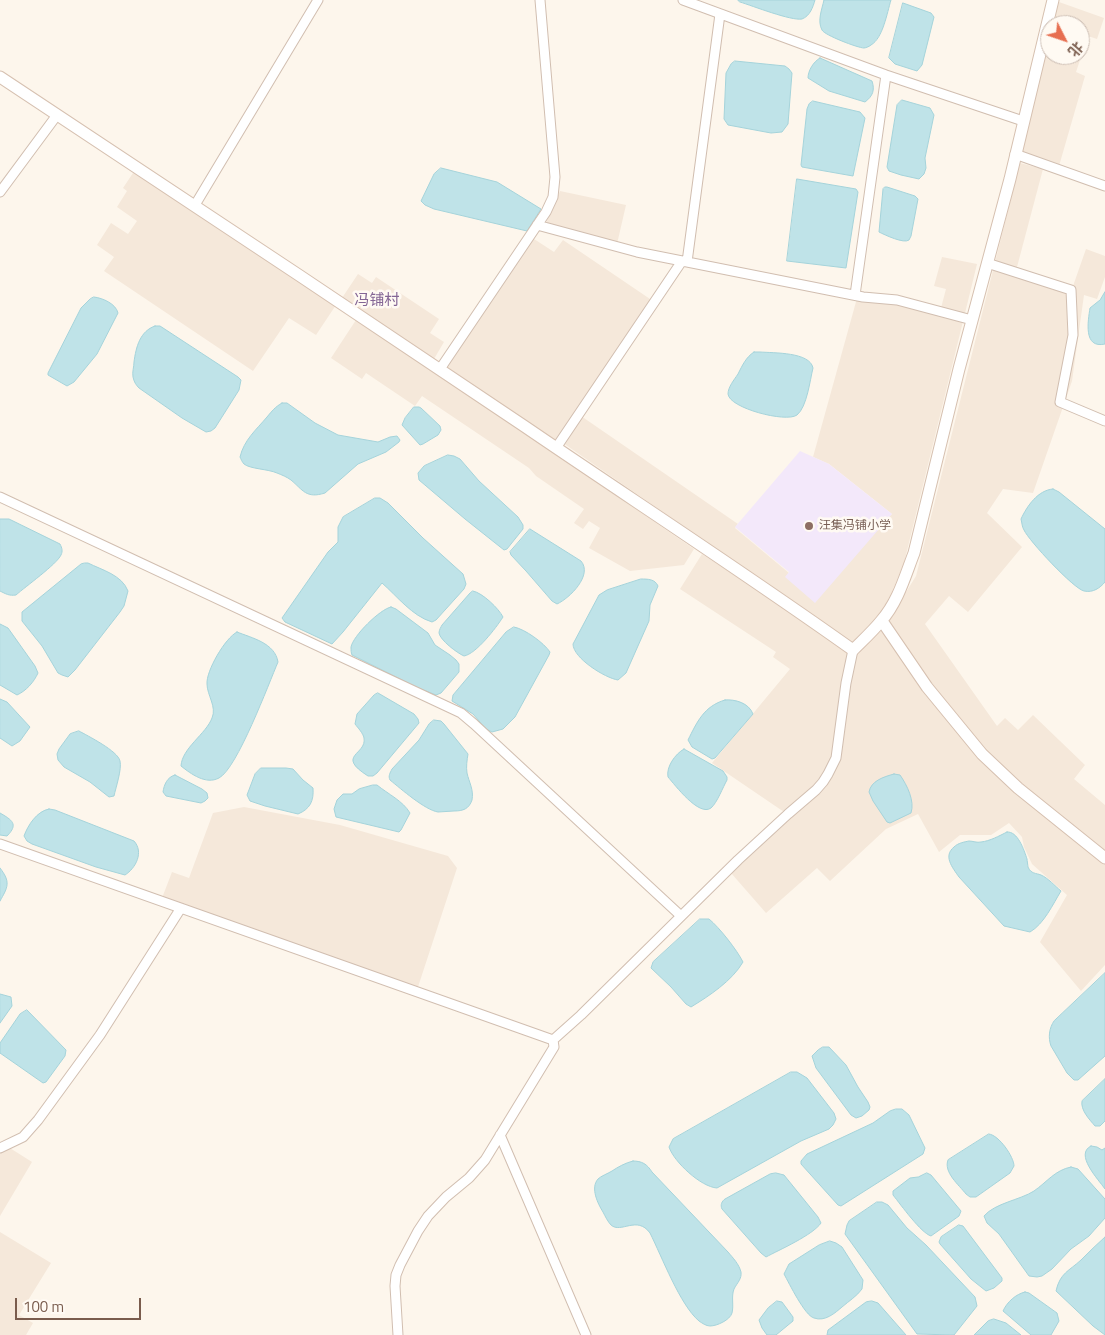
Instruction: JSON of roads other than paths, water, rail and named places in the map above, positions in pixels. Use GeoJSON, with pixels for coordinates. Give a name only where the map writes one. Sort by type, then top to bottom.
{"type":"FeatureCollection","features":[{"type":"Feature","properties":{"kind":"street"},"geometry":{"type":"LineString","coordinates":[[195,205],[318,0]]}},
{"type":"Feature","properties":{"kind":"street"},"geometry":{"type":"LineString","coordinates":[[440,368],[550,205],[555,178],[540,0]]}},
{"type":"Feature","properties":{"kind":"street"},"geometry":{"type":"LineString","coordinates":[[684,0],[886,75],[1023,122]]}},
{"type":"Feature","properties":{"kind":"street"},"geometry":{"type":"LineString","coordinates":[[553,1040],[581,1015],[760,839],[816,790],[828,774],[836,758],[846,683],[853,650],[882,621],[894,602],[914,553],[1053,0]]}},
{"type":"Feature","properties":{"kind":"street"},"geometry":{"type":"LineString","coordinates":[[556,448],[685,262],[720,14]]}},
{"type":"Feature","properties":{"kind":"street"},"geometry":{"type":"LineString","coordinates":[[855,295],[886,75]]}},
{"type":"Feature","properties":{"kind":"street"},"geometry":{"type":"LineString","coordinates":[[0,77],[440,368],[773,593],[853,650]]}},
{"type":"Feature","properties":{"kind":"street"},"geometry":{"type":"LineString","coordinates":[[0,192],[58,115]]}},
{"type":"Feature","properties":{"kind":"street"},"geometry":{"type":"LineString","coordinates":[[1015,154],[1105,186]]}},
{"type":"Feature","properties":{"kind":"street"},"geometry":{"type":"LineString","coordinates":[[537,225],[637,252],[855,295],[897,300],[972,320]]}},
{"type":"Feature","properties":{"kind":"street"},"geometry":{"type":"LineString","coordinates":[[987,263],[1071,290],[1073,335],[1060,402],[1105,421]]}},
{"type":"Feature","properties":{"kind":"street"},"geometry":{"type":"LineString","coordinates":[[0,497],[461,713],[681,916]]}},
{"type":"Feature","properties":{"kind":"street"},"geometry":{"type":"LineString","coordinates":[[882,621],[927,686],[982,754],[1025,794],[1105,858]]}},
{"type":"Feature","properties":{"kind":"street"},"geometry":{"type":"LineString","coordinates":[[0,844],[553,1040]]}},
{"type":"Feature","properties":{"kind":"street"},"geometry":{"type":"LineString","coordinates":[[0,1148],[23,1137],[38,1120],[100,1035],[181,908]]}},
{"type":"Feature","properties":{"kind":"street"},"geometry":{"type":"LineString","coordinates":[[398,1335],[395,1286],[396,1275],[400,1265],[428,1216],[446,1197],[469,1178],[485,1160],[554,1047],[553,1040]]}},
{"type":"Feature","properties":{"kind":"street"},"geometry":{"type":"LineString","coordinates":[[500,1136],[586,1335]]}},
{"type":"Feature","properties":{"kind":"water"},"geometry":{"type":"Polygon","coordinates":[[[738,0],[815,0],[809,14],[802,19],[797,19],[772,13],[738,0]]]}},
{"type":"Feature","properties":{"kind":"water"},"geometry":{"type":"Polygon","coordinates":[[[824,0],[891,0],[879,37],[875,42],[864,48],[842,41],[822,30],[820,19],[824,0]]]}},
{"type":"Feature","properties":{"kind":"water"},"geometry":{"type":"Polygon","coordinates":[[[903,3],[931,13],[934,17],[922,65],[917,71],[895,64],[889,58],[903,3]]]}},
{"type":"Feature","properties":{"kind":"water"},"geometry":{"type":"Polygon","coordinates":[[[820,58],[872,81],[873,93],[865,102],[829,91],[808,78],[811,67],[820,58]]]}},
{"type":"Feature","properties":{"kind":"water"},"geometry":{"type":"Polygon","coordinates":[[[735,61],[785,66],[792,73],[788,124],[782,132],[771,133],[728,125],[724,119],[726,73],[735,61]]]}},
{"type":"Feature","properties":{"kind":"water"},"geometry":{"type":"Polygon","coordinates":[[[902,100],[930,108],[934,115],[925,158],[926,168],[924,174],[919,179],[889,171],[887,167],[897,105],[902,100]]]}},
{"type":"Feature","properties":{"kind":"water"},"geometry":{"type":"Polygon","coordinates":[[[813,101],[860,112],[865,118],[853,176],[802,167],[807,109],[813,101]]]}},
{"type":"Feature","properties":{"kind":"water"},"geometry":{"type":"Polygon","coordinates":[[[441,168],[497,182],[541,209],[527,231],[434,209],[421,201],[434,174],[441,168]]]}},
{"type":"Feature","properties":{"kind":"water"},"geometry":{"type":"Polygon","coordinates":[[[797,179],[856,189],[858,192],[846,268],[787,261],[797,179]]]}},
{"type":"Feature","properties":{"kind":"water"},"geometry":{"type":"Polygon","coordinates":[[[885,187],[915,196],[918,199],[911,236],[907,241],[879,232],[883,189],[885,187]]]}},
{"type":"Feature","properties":{"kind":"water"},"geometry":{"type":"Polygon","coordinates":[[[1105,292],[1105,344],[1098,344],[1093,342],[1088,333],[1089,313],[1090,308],[1100,300],[1105,292]]]}},
{"type":"Feature","properties":{"kind":"water"},"geometry":{"type":"Polygon","coordinates":[[[94,297],[109,302],[118,313],[97,354],[74,382],[67,386],[48,375],[48,373],[81,308],[94,297]]]}},
{"type":"Feature","properties":{"kind":"water"},"geometry":{"type":"Polygon","coordinates":[[[155,326],[160,326],[241,380],[239,390],[215,428],[211,431],[206,432],[182,418],[139,388],[135,383],[133,373],[138,345],[142,336],[155,326]]]}},
{"type":"Feature","properties":{"kind":"water"},"geometry":{"type":"Polygon","coordinates":[[[754,352],[791,354],[799,356],[810,363],[813,368],[808,393],[797,415],[791,417],[771,416],[747,409],[731,399],[728,394],[730,386],[744,362],[754,352]]]}},
{"type":"Feature","properties":{"kind":"water"},"geometry":{"type":"Polygon","coordinates":[[[282,403],[287,403],[315,423],[338,435],[378,442],[397,436],[400,440],[386,452],[358,464],[325,493],[319,495],[309,494],[284,476],[247,466],[240,457],[244,445],[251,436],[274,409],[282,403]]]}},
{"type":"Feature","properties":{"kind":"water"},"geometry":{"type":"Polygon","coordinates":[[[414,407],[421,408],[440,426],[441,430],[438,435],[420,445],[402,425],[414,407]]]}},
{"type":"Feature","properties":{"kind":"water"},"geometry":{"type":"Polygon","coordinates":[[[448,455],[460,459],[479,481],[518,517],[523,525],[523,529],[507,549],[504,550],[419,480],[418,473],[424,466],[448,455]]]}},
{"type":"Feature","properties":{"kind":"water"},"geometry":{"type":"Polygon","coordinates":[[[1053,489],[1105,529],[1105,582],[1096,590],[1084,591],[1071,582],[1043,554],[1023,529],[1021,519],[1026,509],[1043,492],[1053,489]]]}},
{"type":"Feature","properties":{"kind":"water"},"geometry":{"type":"Polygon","coordinates":[[[375,498],[380,498],[388,503],[463,574],[466,584],[464,589],[432,622],[411,610],[382,583],[332,644],[285,622],[282,618],[328,552],[338,542],[338,527],[343,517],[375,498]]]}},
{"type":"Feature","properties":{"kind":"water"},"geometry":{"type":"Polygon","coordinates":[[[0,519],[9,519],[60,544],[62,550],[61,555],[54,564],[16,595],[9,595],[0,591],[0,519]]]}},
{"type":"Feature","properties":{"kind":"water"},"geometry":{"type":"Polygon","coordinates":[[[530,529],[581,561],[584,567],[584,573],[578,586],[568,597],[557,604],[552,601],[511,555],[510,552],[530,529]]]}},
{"type":"Feature","properties":{"kind":"water"},"geometry":{"type":"Polygon","coordinates":[[[85,563],[116,577],[125,585],[128,591],[124,606],[120,612],[68,677],[58,673],[42,646],[22,621],[22,612],[81,564],[85,563]]]}},
{"type":"Feature","properties":{"kind":"water"},"geometry":{"type":"Polygon","coordinates":[[[641,579],[649,579],[658,586],[650,605],[649,621],[626,673],[618,680],[605,676],[584,661],[574,649],[573,644],[599,595],[607,590],[641,579]]]}},
{"type":"Feature","properties":{"kind":"water"},"geometry":{"type":"Polygon","coordinates":[[[473,591],[490,602],[503,617],[480,646],[464,656],[446,643],[439,632],[442,625],[473,591]]]}},
{"type":"Feature","properties":{"kind":"water"},"geometry":{"type":"Polygon","coordinates":[[[391,607],[428,633],[435,645],[459,664],[459,672],[441,693],[436,695],[416,687],[352,655],[351,647],[357,636],[374,618],[391,607]]]}},
{"type":"Feature","properties":{"kind":"water"},"geometry":{"type":"Polygon","coordinates":[[[0,624],[8,628],[38,673],[29,686],[17,695],[0,685],[0,624]]]}},
{"type":"Feature","properties":{"kind":"water"},"geometry":{"type":"Polygon","coordinates":[[[514,627],[534,637],[550,652],[515,717],[503,729],[492,732],[486,729],[473,714],[452,701],[453,695],[506,632],[514,627]]]}},
{"type":"Feature","properties":{"kind":"water"},"geometry":{"type":"Polygon","coordinates":[[[237,632],[268,646],[278,662],[235,759],[219,778],[214,780],[204,779],[181,766],[182,759],[212,718],[213,705],[207,688],[210,671],[222,648],[232,635],[237,632]]]}},
{"type":"Feature","properties":{"kind":"water"},"geometry":{"type":"Polygon","coordinates":[[[378,693],[414,714],[419,723],[377,773],[373,776],[368,776],[354,764],[353,759],[364,744],[362,732],[355,724],[357,714],[378,693]]]}},
{"type":"Feature","properties":{"kind":"water"},"geometry":{"type":"Polygon","coordinates":[[[0,699],[7,702],[30,727],[20,741],[12,746],[0,738],[0,699]]]}},
{"type":"Feature","properties":{"kind":"water"},"geometry":{"type":"Polygon","coordinates":[[[725,700],[741,702],[753,714],[715,758],[712,759],[692,747],[688,740],[698,721],[706,711],[725,700]]]}},
{"type":"Feature","properties":{"kind":"water"},"geometry":{"type":"Polygon","coordinates":[[[434,720],[441,721],[444,724],[468,754],[467,771],[472,789],[472,800],[469,806],[463,810],[438,812],[433,810],[413,799],[389,779],[392,769],[419,740],[429,724],[434,720]]]}},
{"type":"Feature","properties":{"kind":"water"},"geometry":{"type":"Polygon","coordinates":[[[79,731],[102,744],[118,757],[120,769],[114,796],[109,797],[90,782],[64,767],[58,760],[57,754],[59,749],[70,734],[79,731]]]}},
{"type":"Feature","properties":{"kind":"water"},"geometry":{"type":"Polygon","coordinates":[[[684,749],[723,771],[727,777],[720,795],[711,808],[706,810],[694,804],[668,777],[668,769],[672,761],[684,749]]]}},
{"type":"Feature","properties":{"kind":"water"},"geometry":{"type":"Polygon","coordinates":[[[261,768],[293,769],[313,788],[312,801],[308,807],[298,814],[250,801],[247,795],[255,774],[261,768]]]}},
{"type":"Feature","properties":{"kind":"water"},"geometry":{"type":"Polygon","coordinates":[[[894,774],[900,775],[905,783],[910,793],[912,808],[911,813],[890,823],[887,822],[869,792],[875,782],[894,774]]]}},
{"type":"Feature","properties":{"kind":"water"},"geometry":{"type":"Polygon","coordinates":[[[175,775],[202,789],[207,793],[208,798],[201,803],[166,796],[163,792],[165,784],[168,779],[175,775]]]}},
{"type":"Feature","properties":{"kind":"water"},"geometry":{"type":"Polygon","coordinates":[[[377,785],[395,798],[410,813],[399,832],[336,817],[334,809],[337,800],[343,794],[352,794],[359,789],[377,785]]]}},
{"type":"Feature","properties":{"kind":"water"},"geometry":{"type":"Polygon","coordinates":[[[49,809],[134,841],[138,850],[135,864],[125,875],[96,867],[27,841],[24,836],[28,827],[37,816],[49,809]]]}},
{"type":"Feature","properties":{"kind":"water"},"geometry":{"type":"Polygon","coordinates":[[[0,813],[11,820],[13,825],[11,832],[7,836],[0,835],[0,813]]]}},
{"type":"Feature","properties":{"kind":"water"},"geometry":{"type":"Polygon","coordinates":[[[1007,832],[1014,835],[1020,842],[1031,871],[1046,878],[1061,891],[1044,919],[1030,932],[1004,926],[959,877],[949,858],[951,850],[961,843],[984,841],[1007,832]]]}},
{"type":"Feature","properties":{"kind":"water"},"geometry":{"type":"Polygon","coordinates":[[[0,868],[6,877],[7,884],[0,901],[0,868]]]}},
{"type":"Feature","properties":{"kind":"water"},"geometry":{"type":"Polygon","coordinates":[[[700,919],[709,919],[723,933],[743,962],[733,976],[691,1007],[651,968],[653,962],[700,919]]]}},
{"type":"Feature","properties":{"kind":"water"},"geometry":{"type":"Polygon","coordinates":[[[1105,973],[1105,1056],[1078,1080],[1074,1080],[1067,1073],[1051,1046],[1050,1030],[1054,1021],[1105,973]]]}},
{"type":"Feature","properties":{"kind":"water"},"geometry":{"type":"Polygon","coordinates":[[[0,994],[11,997],[12,1006],[0,1023],[0,994]]]}},
{"type":"Feature","properties":{"kind":"water"},"geometry":{"type":"Polygon","coordinates":[[[27,1010],[66,1050],[65,1056],[46,1082],[43,1083],[0,1053],[0,1043],[20,1014],[27,1010]]]}},
{"type":"Feature","properties":{"kind":"water"},"geometry":{"type":"Polygon","coordinates":[[[823,1047],[829,1047],[846,1065],[868,1102],[869,1110],[862,1116],[856,1118],[851,1115],[816,1068],[812,1056],[823,1047]]]}},
{"type":"Feature","properties":{"kind":"water"},"geometry":{"type":"Polygon","coordinates":[[[791,1072],[797,1072],[807,1078],[834,1113],[836,1119],[829,1129],[801,1141],[717,1188],[696,1179],[676,1160],[669,1147],[673,1139],[791,1072]]]}},
{"type":"Feature","properties":{"kind":"water"},"geometry":{"type":"Polygon","coordinates":[[[1105,1079],[1105,1121],[1100,1126],[1095,1126],[1084,1111],[1082,1101],[1105,1079]]]}},
{"type":"Feature","properties":{"kind":"water"},"geometry":{"type":"Polygon","coordinates":[[[896,1109],[902,1109],[909,1115],[925,1148],[923,1154],[841,1206],[838,1205],[801,1164],[801,1161],[807,1154],[873,1123],[896,1109]]]}},
{"type":"Feature","properties":{"kind":"water"},"geometry":{"type":"Polygon","coordinates":[[[989,1134],[997,1138],[1005,1147],[1012,1157],[1014,1166],[1010,1173],[976,1197],[970,1197],[950,1174],[947,1165],[948,1160],[989,1134]]]}},
{"type":"Feature","properties":{"kind":"water"},"geometry":{"type":"Polygon","coordinates":[[[1091,1146],[1102,1150],[1105,1148],[1105,1189],[1086,1160],[1086,1150],[1091,1146]]]}},
{"type":"Feature","properties":{"kind":"water"},"geometry":{"type":"Polygon","coordinates":[[[633,1161],[642,1162],[648,1167],[739,1266],[741,1274],[733,1292],[732,1313],[723,1322],[707,1326],[699,1321],[692,1314],[678,1292],[650,1233],[640,1225],[619,1228],[611,1225],[599,1205],[595,1191],[598,1179],[633,1161]]]}},
{"type":"Feature","properties":{"kind":"water"},"geometry":{"type":"Polygon","coordinates":[[[1071,1167],[1078,1169],[1105,1199],[1105,1218],[1089,1236],[1071,1249],[1052,1269],[1042,1276],[1029,1276],[999,1234],[987,1223],[984,1216],[994,1208],[1034,1191],[1056,1174],[1071,1167]]]}},
{"type":"Feature","properties":{"kind":"water"},"geometry":{"type":"Polygon","coordinates":[[[927,1173],[931,1175],[961,1211],[959,1216],[931,1236],[917,1224],[893,1195],[893,1191],[910,1178],[927,1173]]]}},
{"type":"Feature","properties":{"kind":"water"},"geometry":{"type":"Polygon","coordinates":[[[770,1174],[784,1175],[821,1223],[804,1237],[766,1257],[722,1209],[721,1205],[725,1199],[770,1174]]]}},
{"type":"Feature","properties":{"kind":"water"},"geometry":{"type":"Polygon","coordinates":[[[877,1202],[888,1205],[907,1228],[926,1245],[975,1297],[977,1306],[954,1335],[917,1334],[845,1234],[849,1221],[877,1202]]]}},
{"type":"Feature","properties":{"kind":"water"},"geometry":{"type":"Polygon","coordinates":[[[959,1225],[963,1226],[1002,1278],[1002,1281],[994,1288],[986,1291],[971,1279],[940,1244],[941,1237],[959,1225]]]}},
{"type":"Feature","properties":{"kind":"water"},"geometry":{"type":"Polygon","coordinates":[[[1105,1237],[1105,1335],[1056,1291],[1060,1280],[1066,1273],[1105,1237]]]}},
{"type":"Feature","properties":{"kind":"water"},"geometry":{"type":"Polygon","coordinates":[[[830,1241],[842,1247],[863,1280],[862,1289],[833,1314],[826,1318],[818,1319],[806,1312],[784,1274],[789,1264],[819,1245],[830,1241]]]}},
{"type":"Feature","properties":{"kind":"water"},"geometry":{"type":"Polygon","coordinates":[[[1025,1292],[1057,1313],[1059,1321],[1051,1335],[1031,1335],[1003,1311],[1012,1299],[1025,1292]]]}},
{"type":"Feature","properties":{"kind":"water"},"geometry":{"type":"Polygon","coordinates":[[[777,1301],[782,1302],[793,1317],[793,1321],[776,1335],[767,1335],[759,1320],[768,1308],[777,1301]]]}},
{"type":"Feature","properties":{"kind":"water"},"geometry":{"type":"Polygon","coordinates":[[[866,1302],[878,1303],[906,1335],[827,1335],[828,1330],[866,1302]]]}},
{"type":"Feature","properties":{"kind":"water"},"geometry":{"type":"Polygon","coordinates":[[[994,1319],[1006,1323],[1021,1335],[974,1335],[988,1321],[994,1319]]]}},
{"type":"Feature","properties":{"kind":"place","name":"汪集冯铺小学"},"geometry":{"type":"Point","coordinates":[809,526]}},
{"type":"Feature","properties":{"kind":"district","name":"冯铺村"},"geometry":{"type":"Point","coordinates":[377,301]}}]}
